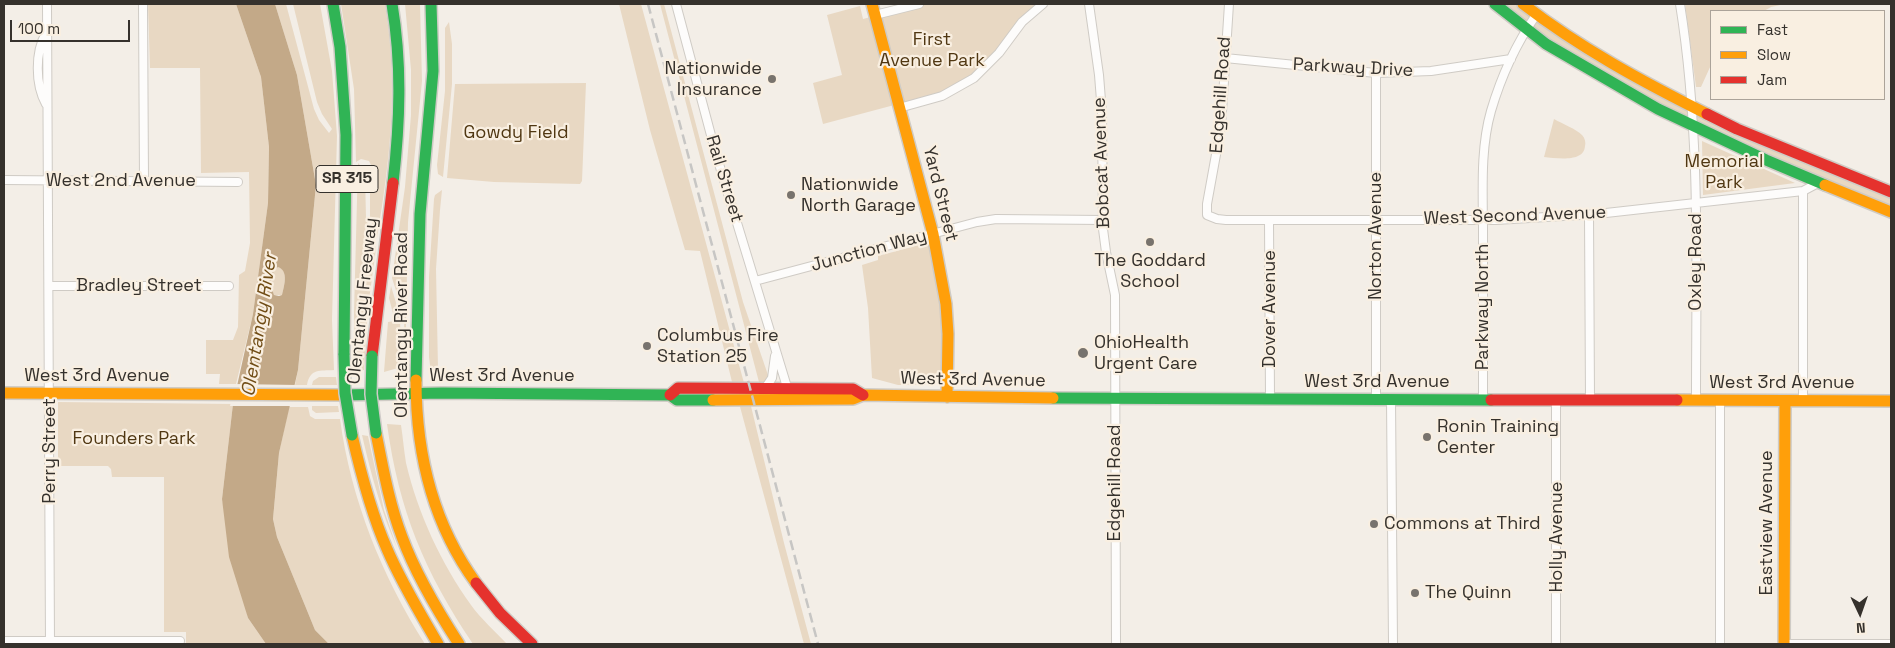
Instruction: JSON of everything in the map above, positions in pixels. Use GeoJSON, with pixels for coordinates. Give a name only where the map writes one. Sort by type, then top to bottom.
{"type":"FeatureCollection","features":[{"type":"Feature","properties":{"kind":"main road","name":"Olentangy Freeway"},"geometry":{"type":"LineString","coordinates":[[333,4],[343,71],[347,133],[345,393],[352,435],[366,490],[381,535],[403,583],[438,644]]}},
{"type":"Feature","properties":{"kind":"main road","name":"Olentangy Freeway"},"geometry":{"type":"LineString","coordinates":[[393,4],[400,62],[400,106],[396,165],[377,302],[371,394],[376,434],[387,489],[402,535],[419,575],[459,644]]}},
{"type":"Feature","properties":{"kind":"main road","name":"Olentangy River Road"},"geometry":{"type":"LineString","coordinates":[[431,4],[434,82],[420,221],[416,394],[423,459],[432,494],[444,528],[462,562],[485,594],[515,630],[532,644]]}},
{"type":"Feature","properties":{"kind":"main road","name":"Yard Street"},"geometry":{"type":"LineString","coordinates":[[872,4],[933,234],[946,304],[948,334],[947,397]]}},
{"type":"Feature","properties":{"kind":"main road"},"geometry":{"type":"LineString","coordinates":[[1495,4],[1546,44],[1692,126],[1766,160],[1891,212]]}},
{"type":"Feature","properties":{"kind":"main road"},"geometry":{"type":"LineString","coordinates":[[1524,4],[1586,48],[1659,90],[1737,128],[1891,192]]}},
{"type":"Feature","properties":{"kind":"main road","name":"West 3rd Avenue"},"geometry":{"type":"LineString","coordinates":[[670,395],[678,388],[766,387],[853,389],[863,395]]}},
{"type":"Feature","properties":{"kind":"main road"},"geometry":{"type":"LineString","coordinates":[[708,401],[710,398],[721,397],[778,398],[783,395],[787,387]]}},
{"type":"Feature","properties":{"kind":"main road","name":"West 3rd Avenue"},"geometry":{"type":"LineString","coordinates":[[4,393],[670,395],[677,400],[708,401],[822,401],[853,399],[863,395],[1114,398],[1891,401]]}},
{"type":"Feature","properties":{"kind":"main road","name":"Eastview Avenue"},"geometry":{"type":"LineString","coordinates":[[1784,644],[1785,401]]}},
{"type":"Feature","properties":{"kind":"street","name":"Perry Street"},"geometry":{"type":"LineString","coordinates":[[47,4],[47,31],[42,39],[38,64],[41,89],[48,108],[50,643]]}},
{"type":"Feature","properties":{"kind":"street"},"geometry":{"type":"LineString","coordinates":[[143,4],[144,181]]}},
{"type":"Feature","properties":{"kind":"street","name":"Rail Street"},"geometry":{"type":"LineString","coordinates":[[676,4],[716,154],[787,387]]}},
{"type":"Feature","properties":{"kind":"street"},"geometry":{"type":"LineString","coordinates":[[875,15],[919,4]]}},
{"type":"Feature","properties":{"kind":"street"},"geometry":{"type":"LineString","coordinates":[[899,108],[942,96],[974,78],[999,53],[1022,22],[1043,4]]}},
{"type":"Feature","properties":{"kind":"street","name":"Bobcat Avenue"},"geometry":{"type":"LineString","coordinates":[[1089,4],[1099,75],[1102,113],[1103,220],[1106,252],[1115,295],[1115,322]]}},
{"type":"Feature","properties":{"kind":"street","name":"Edgehill Road"},"geometry":{"type":"LineString","coordinates":[[1208,215],[1207,204],[1221,127],[1229,4]]}},
{"type":"Feature","properties":{"kind":"street","name":"Oxley Road"},"geometry":{"type":"LineString","coordinates":[[1680,4],[1689,72],[1694,144],[1696,204],[1696,400]]}},
{"type":"Feature","properties":{"kind":"street","name":"Parkway North"},"geometry":{"type":"LineString","coordinates":[[1483,400],[1484,160],[1488,127],[1491,111],[1511,59],[1536,14]]}},
{"type":"Feature","properties":{"kind":"street","name":"Parkway Drive"},"geometry":{"type":"LineString","coordinates":[[1225,58],[1376,73],[1431,71],[1511,59]]}},
{"type":"Feature","properties":{"kind":"street","name":"Norton Avenue"},"geometry":{"type":"LineString","coordinates":[[1376,73],[1376,399]]}},
{"type":"Feature","properties":{"kind":"street","name":"West 2nd Avenue"},"geometry":{"type":"LineString","coordinates":[[4,180],[238,182]]}},
{"type":"Feature","properties":{"kind":"street","name":"West Second Avenue"},"geometry":{"type":"LineString","coordinates":[[1208,215],[1226,220],[1483,220],[1589,215],[1803,191],[1820,182]]}},
{"type":"Feature","properties":{"kind":"street"},"geometry":{"type":"LineString","coordinates":[[1803,191],[1803,401]]}},
{"type":"Feature","properties":{"kind":"street"},"geometry":{"type":"LineString","coordinates":[[1589,215],[1590,400]]}},
{"type":"Feature","properties":{"kind":"street","name":"Junction Way"},"geometry":{"type":"LineString","coordinates":[[755,281],[977,222],[996,219],[1103,220]]}},
{"type":"Feature","properties":{"kind":"street","name":"Dover Avenue"},"geometry":{"type":"LineString","coordinates":[[1269,220],[1270,398]]}},
{"type":"Feature","properties":{"kind":"street","name":"Bradley Street"},"geometry":{"type":"LineString","coordinates":[[49,286],[229,286]]}},
{"type":"Feature","properties":{"kind":"street","name":"Edgehill Road"},"geometry":{"type":"LineString","coordinates":[[1115,322],[1116,644]]}},
{"type":"Feature","properties":{"kind":"street","name":"Rail Street"},"geometry":{"type":"LineString","coordinates":[[766,387],[772,378],[776,354]]}},
{"type":"Feature","properties":{"kind":"street"},"geometry":{"type":"LineString","coordinates":[[1391,399],[1393,644]]}},
{"type":"Feature","properties":{"kind":"street","name":"Holly Avenue"},"geometry":{"type":"LineString","coordinates":[[1556,400],[1556,644]]}},
{"type":"Feature","properties":{"kind":"street"},"geometry":{"type":"LineString","coordinates":[[1720,400],[1720,644]]}},
{"type":"Feature","properties":{"kind":"street"},"geometry":{"type":"LineString","coordinates":[[4,640],[50,643],[180,641]]}},
{"type":"Feature","properties":{"kind":"street"},"geometry":{"type":"LineString","coordinates":[[1784,644],[1891,644]]}},
{"type":"Feature","properties":{"kind":"green space"},"geometry":{"type":"Polygon","coordinates":[[[148,4],[236,4],[261,77],[269,147],[268,203],[253,314],[236,384],[219,384],[220,374],[206,374],[206,340],[233,340],[238,327],[239,275],[245,271],[250,243],[249,172],[201,173],[200,68],[150,68],[148,4]]]}},
{"type":"Feature","properties":{"kind":"green space"},"geometry":{"type":"Polygon","coordinates":[[[275,4],[286,4],[314,109],[319,120],[329,133],[332,129],[317,102],[293,4],[320,4],[332,71],[337,136],[332,320],[334,370],[313,373],[307,385],[295,385],[316,185],[297,75],[275,4]]]}},
{"type":"Feature","properties":{"kind":"green space"},"geometry":{"type":"Polygon","coordinates":[[[341,4],[385,4],[390,40],[392,96],[389,153],[377,238],[370,218],[370,182],[368,171],[371,165],[369,161],[361,159],[356,162],[354,89],[341,4]]]}},
{"type":"Feature","properties":{"kind":"green space"},"geometry":{"type":"Polygon","coordinates":[[[405,4],[420,4],[422,81],[408,222],[405,375],[403,374],[405,363],[404,318],[392,278],[405,187],[411,115],[411,70],[405,4]]]}},
{"type":"Feature","properties":{"kind":"green space"},"geometry":{"type":"Polygon","coordinates":[[[619,4],[641,4],[744,383],[732,382],[700,251],[685,250],[650,130],[619,4]]]}},
{"type":"Feature","properties":{"kind":"green space"},"geometry":{"type":"Polygon","coordinates":[[[660,4],[664,4],[743,302],[768,375],[768,382],[760,386],[660,4]]]}},
{"type":"Feature","properties":{"kind":"green space","name":"First Avenue Park"},"geometry":{"type":"Polygon","coordinates":[[[919,4],[1043,4],[987,66],[942,96],[898,104],[823,124],[813,83],[842,75],[827,15],[860,6],[863,19],[919,4]]]}},
{"type":"Feature","properties":{"kind":"green space"},"geometry":{"type":"Polygon","coordinates":[[[1495,4],[1523,4],[1659,90],[1891,192],[1891,212],[1820,182],[1600,76],[1495,4]]]}},
{"type":"Feature","properties":{"kind":"green space"},"geometry":{"type":"Polygon","coordinates":[[[1685,4],[1785,4],[1766,10],[1710,10],[1710,67],[1701,87],[1696,87],[1685,4]]]}},
{"type":"Feature","properties":{"kind":"green space"},"geometry":{"type":"Polygon","coordinates":[[[449,22],[452,44],[452,84],[443,177],[438,174],[437,165],[445,91],[445,28],[449,22]]]}},
{"type":"Feature","properties":{"kind":"green space","name":"Gowdy Field"},"geometry":{"type":"Polygon","coordinates":[[[586,83],[582,181],[580,184],[494,182],[447,178],[455,84],[586,83]]]}},
{"type":"Feature","properties":{"kind":"green space"},"geometry":{"type":"Polygon","coordinates":[[[1554,119],[1583,136],[1585,145],[1580,155],[1569,158],[1544,157],[1554,119]]]}},
{"type":"Feature","properties":{"kind":"green space","name":"Memorial Park"},"geometry":{"type":"Polygon","coordinates":[[[1702,141],[1795,183],[1703,195],[1702,141]]]}},
{"type":"Feature","properties":{"kind":"green space"},"geometry":{"type":"Polygon","coordinates":[[[358,163],[364,169],[366,218],[376,249],[368,307],[364,370],[355,371],[354,312],[358,163]]]}},
{"type":"Feature","properties":{"kind":"green space"},"geometry":{"type":"Polygon","coordinates":[[[442,190],[436,269],[438,368],[431,373],[429,357],[429,277],[434,199],[435,195],[442,190]]]}},
{"type":"Feature","properties":{"kind":"green space"},"geometry":{"type":"Polygon","coordinates":[[[923,244],[929,246],[931,250],[941,312],[943,374],[934,374],[926,385],[898,385],[872,378],[868,308],[862,265],[878,260],[878,256],[923,244]]]}},
{"type":"Feature","properties":{"kind":"green space"},"geometry":{"type":"Polygon","coordinates":[[[278,266],[284,271],[285,283],[282,295],[274,295],[269,283],[274,269],[278,266]]]}},
{"type":"Feature","properties":{"kind":"green space"},"geometry":{"type":"Polygon","coordinates":[[[391,286],[400,316],[401,362],[398,368],[384,372],[388,322],[395,321],[389,298],[391,286]]]}},
{"type":"Feature","properties":{"kind":"green space"},"geometry":{"type":"Polygon","coordinates":[[[319,377],[336,377],[337,385],[312,385],[313,381],[319,377]]]}},
{"type":"Feature","properties":{"kind":"green space","name":"Founders Park"},"geometry":{"type":"Polygon","coordinates":[[[58,402],[233,404],[222,499],[248,618],[266,644],[186,644],[186,632],[164,632],[164,477],[112,477],[111,469],[108,466],[58,466],[58,402]]]}},
{"type":"Feature","properties":{"kind":"green space"},"geometry":{"type":"Polygon","coordinates":[[[750,402],[811,644],[804,644],[739,403],[750,402]]]}},
{"type":"Feature","properties":{"kind":"green space"},"geometry":{"type":"Polygon","coordinates":[[[312,406],[338,406],[339,412],[316,413],[312,410],[312,406]]]}},
{"type":"Feature","properties":{"kind":"green space"},"geometry":{"type":"Polygon","coordinates":[[[289,407],[308,407],[310,416],[315,419],[340,419],[345,449],[360,508],[395,592],[425,644],[329,644],[315,630],[277,537],[273,519],[279,453],[289,407]]]}},
{"type":"Feature","properties":{"kind":"green space"},"geometry":{"type":"Polygon","coordinates":[[[387,424],[401,425],[406,463],[411,482],[424,519],[440,555],[471,605],[507,644],[473,644],[441,591],[427,565],[407,513],[392,455],[387,424]]]}},
{"type":"Feature","properties":{"kind":"green space"},"geometry":{"type":"Polygon","coordinates":[[[362,435],[368,436],[384,510],[397,548],[377,492],[362,435]]]}},
{"type":"Feature","properties":{"kind":"water","name":"Olentangy River"},"geometry":{"type":"Polygon","coordinates":[[[236,4],[275,4],[297,75],[316,185],[298,370],[279,453],[273,519],[277,537],[315,630],[329,644],[266,644],[248,618],[229,557],[222,499],[233,404],[253,314],[268,203],[269,147],[261,77],[236,4]],[[278,267],[274,270],[270,283],[274,295],[279,296],[282,295],[285,283],[285,275],[278,267]]]}},
{"type":"Feature","properties":{"kind":"pier"},"geometry":{"type":"Polygon","coordinates":[[[234,384],[297,385],[292,406],[230,406],[234,384]]]}},
{"type":"Feature","properties":{"kind":"railway"},"geometry":{"type":"LineString","coordinates":[[648,4],[818,644]]}},
{"type":"Feature","properties":{"kind":"traffic: fast"},"geometry":{"type":"LineString","coordinates":[[333,4],[340,47],[346,135],[344,355]]}},
{"type":"Feature","properties":{"kind":"traffic: fast"},"geometry":{"type":"LineString","coordinates":[[392,4],[399,71],[397,138],[393,183]]}},
{"type":"Feature","properties":{"kind":"traffic: fast"},"geometry":{"type":"LineString","coordinates":[[416,380],[420,214],[433,71],[431,4]]}},
{"type":"Feature","properties":{"kind":"traffic: fast"},"geometry":{"type":"LineString","coordinates":[[1495,4],[1546,44],[1658,109],[1766,160],[1825,185]]}},
{"type":"Feature","properties":{"kind":"traffic: fast"},"geometry":{"type":"LineString","coordinates":[[344,355],[345,393],[352,435]]}},
{"type":"Feature","properties":{"kind":"traffic: fast"},"geometry":{"type":"LineString","coordinates":[[372,356],[371,394],[376,433]]}},
{"type":"Feature","properties":{"kind":"traffic: fast"},"geometry":{"type":"LineString","coordinates":[[344,395],[442,393],[670,395],[677,400],[713,400]]}},
{"type":"Feature","properties":{"kind":"traffic: fast"},"geometry":{"type":"LineString","coordinates":[[1053,398],[1491,400]]}},
{"type":"Feature","properties":{"kind":"traffic: slow"},"geometry":{"type":"LineString","coordinates":[[872,4],[933,234],[946,304],[948,334],[947,397]]}},
{"type":"Feature","properties":{"kind":"traffic: slow"},"geometry":{"type":"LineString","coordinates":[[1523,4],[1612,64],[1707,114]]}},
{"type":"Feature","properties":{"kind":"traffic: slow"},"geometry":{"type":"LineString","coordinates":[[1825,185],[1891,212]]}},
{"type":"Feature","properties":{"kind":"traffic: slow"},"geometry":{"type":"LineString","coordinates":[[416,380],[419,434],[430,486],[448,537],[476,583]]}},
{"type":"Feature","properties":{"kind":"traffic: slow"},"geometry":{"type":"LineString","coordinates":[[4,393],[344,395]]}},
{"type":"Feature","properties":{"kind":"traffic: slow"},"geometry":{"type":"LineString","coordinates":[[713,400],[853,399],[863,395],[1053,398]]}},
{"type":"Feature","properties":{"kind":"traffic: slow"},"geometry":{"type":"LineString","coordinates":[[1677,400],[1891,401]]}},
{"type":"Feature","properties":{"kind":"traffic: slow"},"geometry":{"type":"LineString","coordinates":[[1784,644],[1785,401]]}},
{"type":"Feature","properties":{"kind":"traffic: slow"},"geometry":{"type":"LineString","coordinates":[[376,433],[390,498],[402,537],[428,592],[459,644]]}},
{"type":"Feature","properties":{"kind":"traffic: slow"},"geometry":{"type":"LineString","coordinates":[[352,435],[367,493],[381,535],[392,561],[438,644]]}},
{"type":"Feature","properties":{"kind":"traffic: jam"},"geometry":{"type":"LineString","coordinates":[[1707,114],[1737,129],[1891,192]]}},
{"type":"Feature","properties":{"kind":"traffic: jam"},"geometry":{"type":"LineString","coordinates":[[372,356],[393,183]]}},
{"type":"Feature","properties":{"kind":"traffic: jam"},"geometry":{"type":"LineString","coordinates":[[670,395],[678,388],[853,389],[863,395]]}},
{"type":"Feature","properties":{"kind":"traffic: jam"},"geometry":{"type":"LineString","coordinates":[[1491,400],[1677,400]]}},
{"type":"Feature","properties":{"kind":"traffic: jam"},"geometry":{"type":"LineString","coordinates":[[476,583],[500,613],[532,644]]}},
{"type":"Feature","properties":{"kind":"place","name":"Nationwide Insurance"},"geometry":{"type":"Point","coordinates":[772,79]}},
{"type":"Feature","properties":{"kind":"place","name":"Nationwide North Garage"},"geometry":{"type":"Point","coordinates":[791,195]}},
{"type":"Feature","properties":{"kind":"place","name":"The Goddard School"},"geometry":{"type":"Point","coordinates":[1150,242]}},
{"type":"Feature","properties":{"kind":"place","name":"Columbus Fire Station 25"},"geometry":{"type":"Point","coordinates":[647,346]}},
{"type":"Feature","properties":{"kind":"place","name":"OhioHealth Urgent Care"},"geometry":{"type":"Point","coordinates":[1083,353]}},
{"type":"Feature","properties":{"kind":"place","name":"Ronin Training Center"},"geometry":{"type":"Point","coordinates":[1427,437]}},
{"type":"Feature","properties":{"kind":"place","name":"Commons at Third"},"geometry":{"type":"Point","coordinates":[1374,524]}},
{"type":"Feature","properties":{"kind":"place","name":"The Quinn"},"geometry":{"type":"Point","coordinates":[1415,593]}}]}
